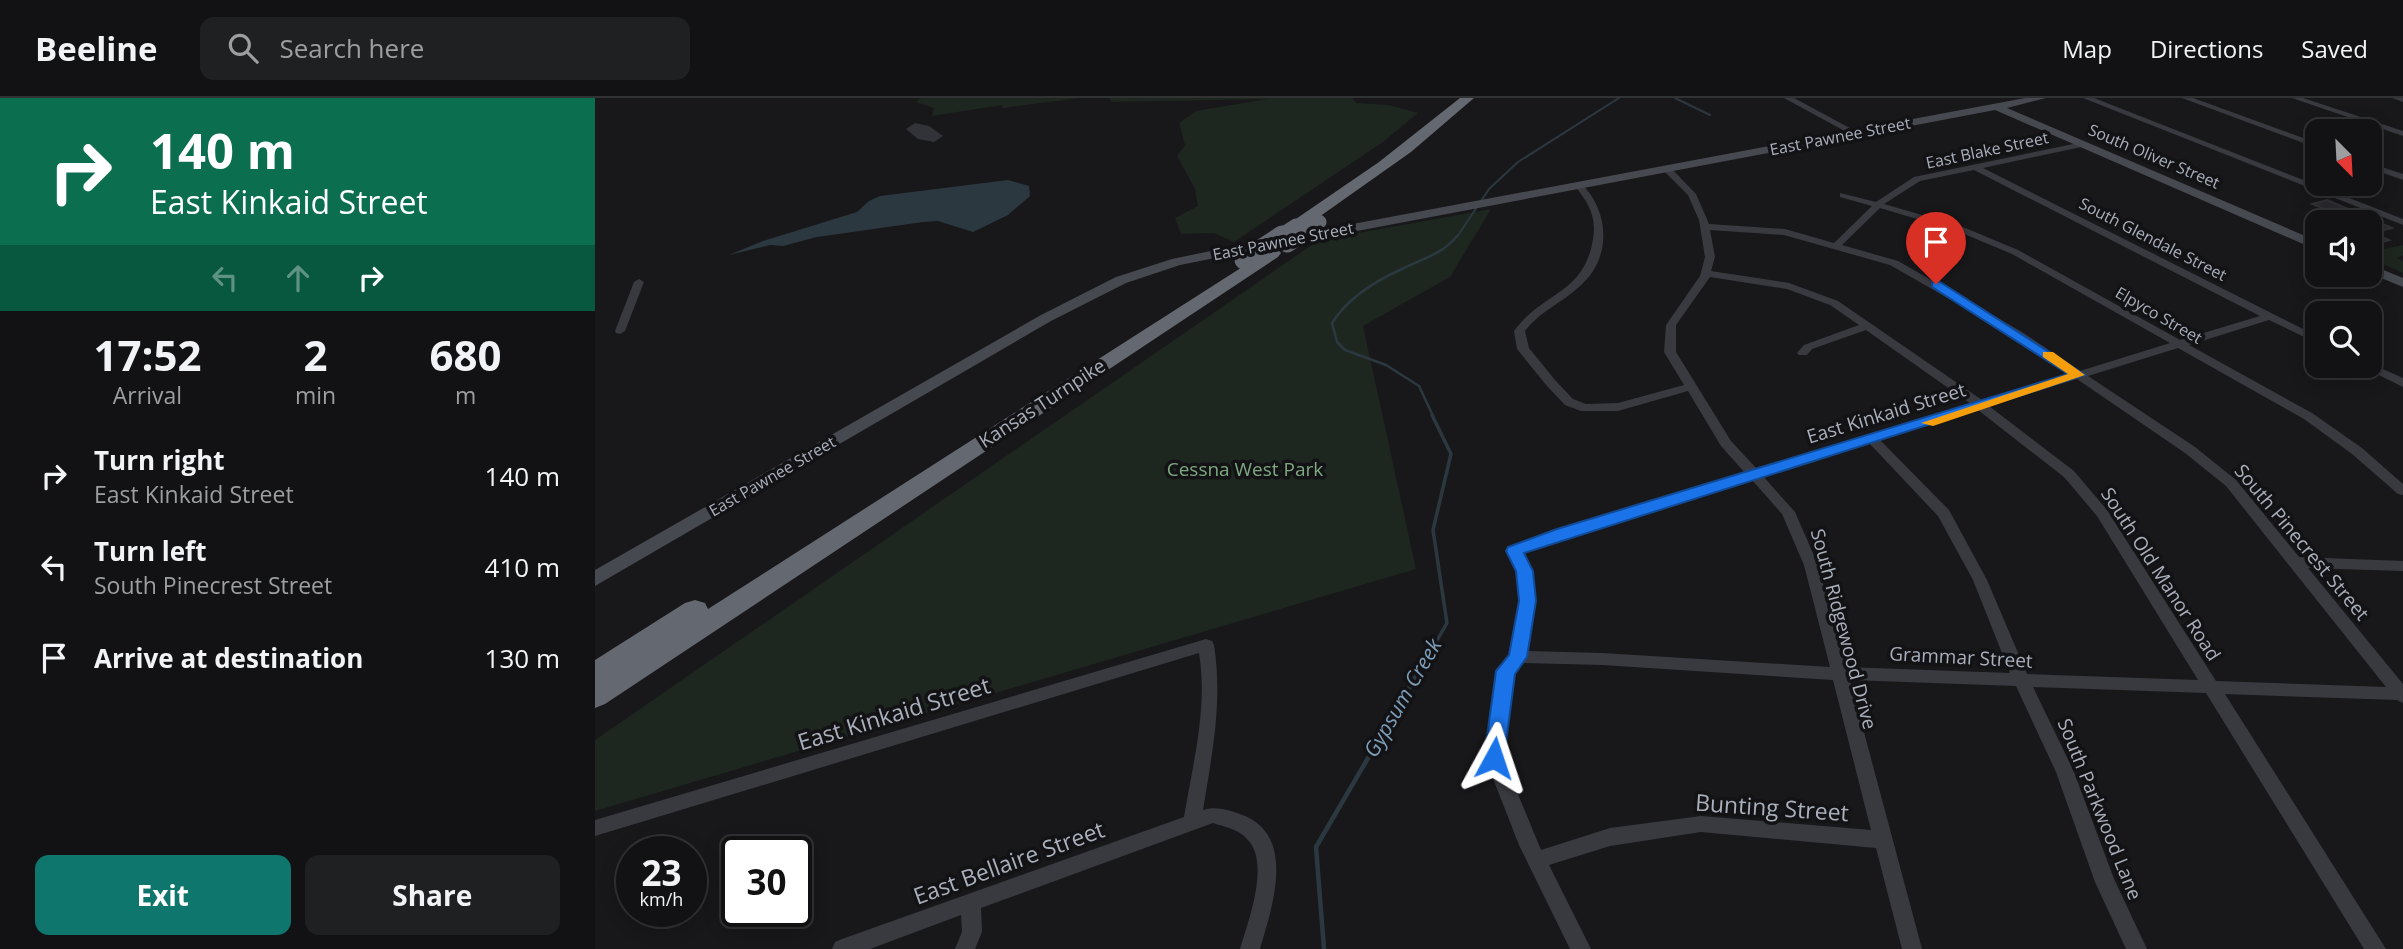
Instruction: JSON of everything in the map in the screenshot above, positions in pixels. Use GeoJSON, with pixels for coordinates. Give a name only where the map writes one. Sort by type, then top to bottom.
{"type":"FeatureCollection","features":[{"type":"Feature","properties":{"kind":"highway","name":"Kansas Turnpike"},"geometry":{"type":"LineString","coordinates":[[595,674],[1366,180],[1468,98]]}},
{"type":"Feature","properties":{"kind":"highway","name":"Kansas Turnpike"},"geometry":{"type":"LineString","coordinates":[[595,696],[1319,222],[1417,153],[1480,98]]}},
{"type":"Feature","properties":{"kind":"main road","name":"South Oliver Street"},"geometry":{"type":"LineString","coordinates":[[1977,98],[2305,241]]}},
{"type":"Feature","properties":{"kind":"main road","name":"East Pawnee Street"},"geometry":{"type":"LineString","coordinates":[[595,579],[1113,283],[1196,258],[2041,98]]}},
{"type":"Feature","properties":{"kind":"main road"},"geometry":{"type":"LineString","coordinates":[[2382,274],[2402,282]]}},
{"type":"Feature","properties":{"kind":"street"},"geometry":{"type":"LineString","coordinates":[[1788,98],[1854,134]]}},
{"type":"Feature","properties":{"kind":"street"},"geometry":{"type":"LineString","coordinates":[[2087,98],[2403,222]]}},
{"type":"Feature","properties":{"kind":"street"},"geometry":{"type":"LineString","coordinates":[[2186,98],[2305,142]]}},
{"type":"Feature","properties":{"kind":"street"},"geometry":{"type":"LineString","coordinates":[[2296,98],[2403,134]]}},
{"type":"Feature","properties":{"kind":"street"},"geometry":{"type":"LineString","coordinates":[[2396,98],[2403,100]]}},
{"type":"Feature","properties":{"kind":"street","name":"East Blake Street"},"geometry":{"type":"LineString","coordinates":[[1837,245],[1878,205],[1917,180],[2083,144]]}},
{"type":"Feature","properties":{"kind":"street","name":"South Glendale Street"},"geometry":{"type":"LineString","coordinates":[[1975,167],[2305,334]]}},
{"type":"Feature","properties":{"kind":"street"},"geometry":{"type":"LineString","coordinates":[[1667,169],[1692,194],[1705,226],[1710,257],[1706,273]]}},
{"type":"Feature","properties":{"kind":"street"},"geometry":{"type":"LineString","coordinates":[[2382,169],[2403,177]]}},
{"type":"Feature","properties":{"kind":"street"},"geometry":{"type":"LineString","coordinates":[[1578,185],[1597,211],[1598,243],[1594,262],[1576,285],[1524,322],[1519,331],[1523,349],[1569,402],[1585,408],[1619,407],[1691,387]]}},
{"type":"Feature","properties":{"kind":"street","name":"Elpyco Street"},"geometry":{"type":"LineString","coordinates":[[1843,195],[1960,229],[2015,252],[2308,416],[2357,451],[2403,491]]}},
{"type":"Feature","properties":{"kind":"street","name":"South Pinecrest Street"},"geometry":{"type":"LineString","coordinates":[[1705,226],[1785,232],[1894,263],[1936,284],[2079,375],[2190,450],[2231,483],[2402,695]]}},
{"type":"Feature","properties":{"kind":"street","name":"South Ridgewood Drive"},"geometry":{"type":"LineString","coordinates":[[1706,273],[1671,325],[1670,352],[1726,443],[1756,474],[1797,528],[1811,565],[1837,673],[1912,949]]}},
{"type":"Feature","properties":{"kind":"street","name":"South Old Manor Road"},"geometry":{"type":"LineString","coordinates":[[1706,273],[1789,286],[1834,303],[1982,407],[2069,474],[2102,513],[2377,949]]}},
{"type":"Feature","properties":{"kind":"street"},"geometry":{"type":"LineString","coordinates":[[620,331],[639,282]]}},
{"type":"Feature","properties":{"kind":"street","name":"East Kinkaid Street"},"geometry":{"type":"LineString","coordinates":[[1518,657],[1527,601],[1524,571],[1514,551],[2270,316]]}},
{"type":"Feature","properties":{"kind":"street"},"geometry":{"type":"LineString","coordinates":[[1803,353],[1808,347],[1867,326]]}},
{"type":"Feature","properties":{"kind":"street"},"geometry":{"type":"LineString","coordinates":[[2382,372],[2403,383]]}},
{"type":"Feature","properties":{"kind":"street","name":"South Parkwood Lane"},"geometry":{"type":"LineString","coordinates":[[1872,439],[1944,513],[1980,580],[2022,681],[2066,772],[2105,882],[2137,949]]}},
{"type":"Feature","properties":{"kind":"street"},"geometry":{"type":"LineString","coordinates":[[2295,562],[2403,566]]}},
{"type":"Feature","properties":{"kind":"street","name":"East Kinkaid Street"},"geometry":{"type":"LineString","coordinates":[[595,828],[1206,645],[1213,672],[1209,720],[1192,822]]}},
{"type":"Feature","properties":{"kind":"street"},"geometry":{"type":"LineString","coordinates":[[1518,657],[1506,671],[1494,758],[1537,860],[1581,949]]}},
{"type":"Feature","properties":{"kind":"street","name":"Grammar Street"},"geometry":{"type":"LineString","coordinates":[[1518,657],[2022,681],[2402,695]]}},
{"type":"Feature","properties":{"kind":"street","name":"East Bellaire Street"},"geometry":{"type":"LineString","coordinates":[[842,949],[1213,815],[1229,817],[1246,824],[1259,834],[1267,859],[1267,887],[1249,949]]}},
{"type":"Feature","properties":{"kind":"street","name":"Bunting Street"},"geometry":{"type":"LineString","coordinates":[[1537,860],[1610,837],[1702,824],[1882,840]]}},
{"type":"Feature","properties":{"kind":"street"},"geometry":{"type":"LineString","coordinates":[[965,949],[972,932],[971,902]]}},
{"type":"Feature","properties":{"kind":"green space"},"geometry":{"type":"Polygon","coordinates":[[[920,98],[1079,98],[1003,108],[1002,105],[932,116],[934,108],[916,102],[920,98]]]}},
{"type":"Feature","properties":{"kind":"green space"},"geometry":{"type":"Polygon","coordinates":[[[1109,98],[1353,98],[1356,103],[1389,105],[1418,113],[1383,142],[1234,242],[1214,233],[1181,234],[1175,218],[1198,206],[1195,189],[1177,156],[1185,145],[1179,123],[1196,111],[1267,99],[1111,102],[1109,98]]]}},
{"type":"Feature","properties":{"kind":"green space","name":"Cessna West Park"},"geometry":{"type":"Polygon","coordinates":[[[1491,209],[1450,277],[1363,326],[1416,569],[595,811],[595,740],[1319,240],[1491,209]]]}},
{"type":"Feature","properties":{"kind":"green space"},"geometry":{"type":"Polygon","coordinates":[[[2403,245],[2403,255],[2397,258],[2403,261],[2403,273],[2382,263],[2382,249],[2403,245]]]}},
{"type":"Feature","properties":{"kind":"shaded area"},"geometry":{"type":"Polygon","coordinates":[[[1008,180],[1029,186],[1030,196],[1008,215],[973,232],[938,221],[923,222],[817,237],[729,255],[763,241],[857,212],[869,201],[880,196],[1008,180]]]}},
{"type":"Feature","properties":{"kind":"building"},"geometry":{"type":"Polygon","coordinates":[[[2327,200],[2350,210],[2328,210],[2312,204],[2327,200]]]}},
{"type":"Feature","properties":{"kind":"building"},"geometry":{"type":"Polygon","coordinates":[[[2382,224],[2392,228],[2382,230],[2382,224]]]}},
{"type":"Feature","properties":{"kind":"waterway","name":"Gypsum Creek"},"geometry":{"type":"LineString","coordinates":[[1457,237],[1489,189],[1518,162],[1619,98]]}},
{"type":"Feature","properties":{"kind":"waterway"},"geometry":{"type":"LineString","coordinates":[[1675,98],[1710,115]]}},
{"type":"Feature","properties":{"kind":"waterway","name":"Gypsum Creek"},"geometry":{"type":"LineString","coordinates":[[1433,416],[1419,386],[1386,365],[1345,350],[1337,342],[1332,323],[1363,291],[1439,252],[1458,235]]}},
{"type":"Feature","properties":{"kind":"waterway","name":"Gypsum Creek"},"geometry":{"type":"LineString","coordinates":[[1432,415],[1451,454],[1433,530],[1447,623],[1432,649]]}},
{"type":"Feature","properties":{"kind":"waterway","name":"Gypsum Creek"},"geometry":{"type":"LineString","coordinates":[[1324,949],[1316,847],[1433,647]]}},
{"type":"Feature","properties":{"kind":"taxiway"},"geometry":{"type":"LineString","coordinates":[[822,141],[824,129]]}},
{"type":"Feature","properties":{"kind":"taxiway"},"geometry":{"type":"LineString","coordinates":[[915,129],[922,130],[925,135],[934,136]]}},
{"type":"Feature","properties":{"kind":"slow traffic"},"geometry":{"type":"LineString","coordinates":[[1928,423],[2079,375],[2048,354]]}},
{"type":"Feature","properties":{"kind":"route"},"geometry":{"type":"LineString","coordinates":[[1494,758],[1506,671],[1518,657],[1524,635],[1527,601],[1524,571],[1514,551],[1563,533],[1982,407],[2079,375],[1936,284]]}}]}
